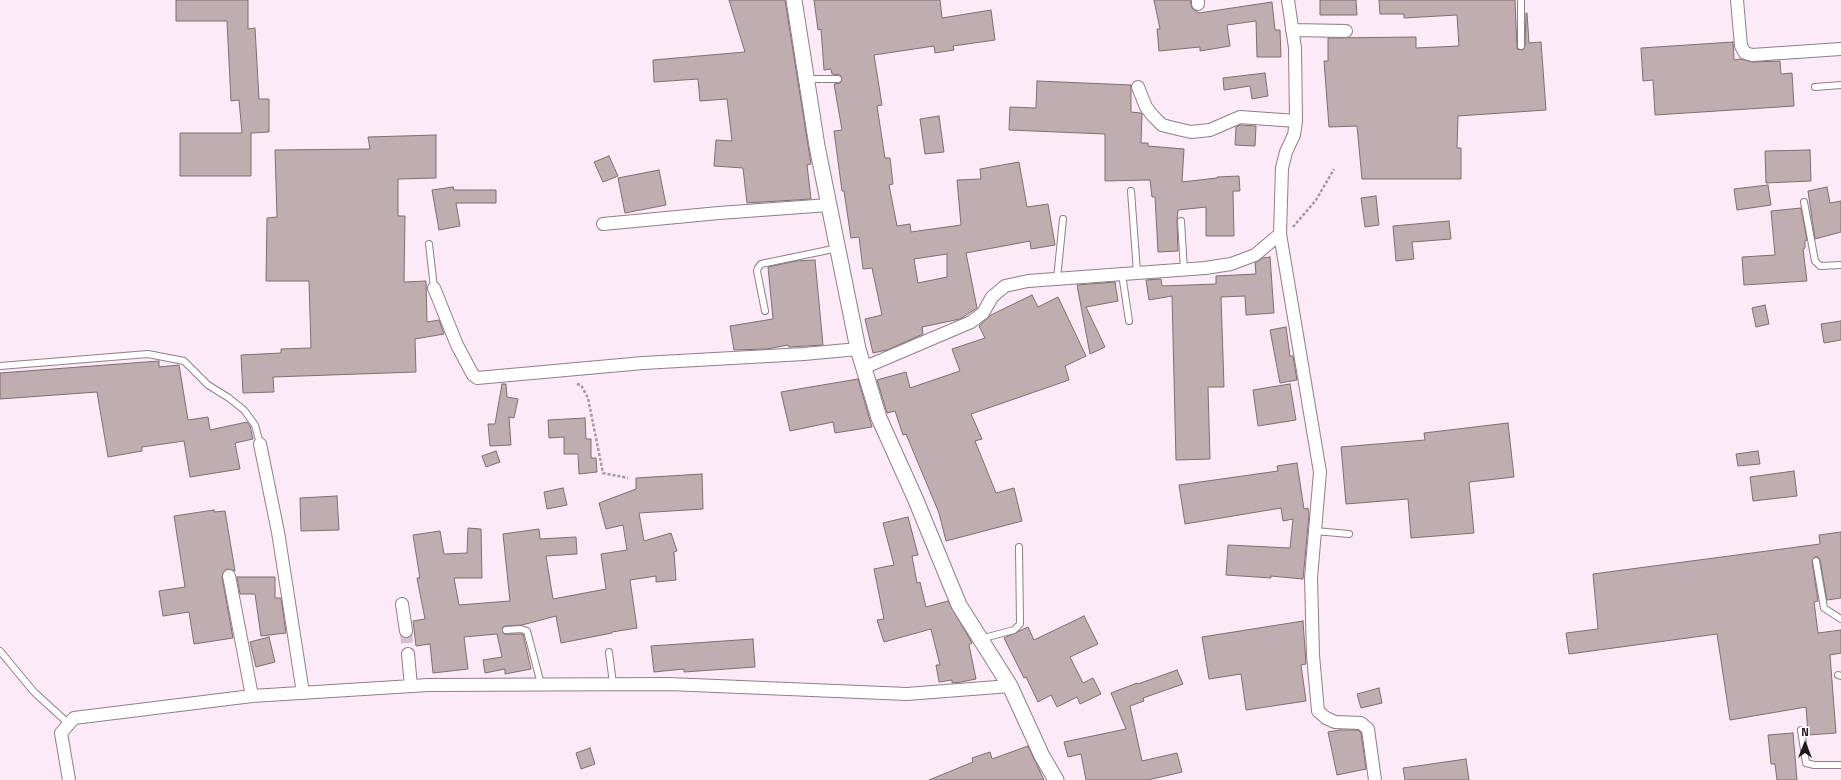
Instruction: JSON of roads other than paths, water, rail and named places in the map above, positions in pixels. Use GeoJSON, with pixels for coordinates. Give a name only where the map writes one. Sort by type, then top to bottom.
{"type":"FeatureCollection","features":[{"type":"Feature","properties":{"kind":"street"},"geometry":{"type":"LineString","coordinates":[[794,0],[829,205],[858,349],[879,418],[915,498],[959,605],[1010,686],[1042,756],[1056,780]]}},
{"type":"Feature","properties":{"kind":"street"},"geometry":{"type":"LineString","coordinates":[[1288,0],[1295,48],[1296,121],[1294,135],[1286,152],[1282,168],[1280,234],[1289,299],[1319,465],[1311,578],[1313,655],[1318,711],[1326,718],[1335,722],[1361,723],[1368,728],[1375,780]]}},
{"type":"Feature","properties":{"kind":"street"},"geometry":{"type":"LineString","coordinates":[[1737,0],[1741,46],[1745,53],[1752,55],[1841,49]]}},
{"type":"Feature","properties":{"kind":"street"},"geometry":{"type":"LineString","coordinates":[[1292,30],[1346,31]]}},
{"type":"Feature","properties":{"kind":"street"},"geometry":{"type":"LineString","coordinates":[[1138,87],[1146,107],[1162,125],[1191,132],[1210,130],[1240,116],[1296,121]]}},
{"type":"Feature","properties":{"kind":"street"},"geometry":{"type":"LineString","coordinates":[[603,224],[829,205]]}},
{"type":"Feature","properties":{"kind":"street"},"geometry":{"type":"LineString","coordinates":[[863,368],[971,322],[983,313],[992,297],[1005,286],[1057,279],[1137,272],[1184,270],[1231,264],[1255,255],[1280,234]]}},
{"type":"Feature","properties":{"kind":"street"},"geometry":{"type":"LineString","coordinates":[[434,288],[457,345],[473,375],[477,378],[643,363],[804,354],[858,349]]}},
{"type":"Feature","properties":{"kind":"street"},"geometry":{"type":"LineString","coordinates":[[260,444],[278,532],[303,693]]}},
{"type":"Feature","properties":{"kind":"street"},"geometry":{"type":"LineString","coordinates":[[229,576],[252,696]]}},
{"type":"Feature","properties":{"kind":"street"},"geometry":{"type":"LineString","coordinates":[[402,604],[406,631]]}},
{"type":"Feature","properties":{"kind":"street"},"geometry":{"type":"LineString","coordinates":[[408,654],[411,686]]}},
{"type":"Feature","properties":{"kind":"street"},"geometry":{"type":"LineString","coordinates":[[69,780],[61,733],[74,718],[252,696],[411,686],[541,684],[669,684],[907,694],[1010,686]]}},
{"type":"Feature","properties":{"kind":"lane"},"geometry":{"type":"LineString","coordinates":[[1521,0],[1521,46]]}},
{"type":"Feature","properties":{"kind":"lane"},"geometry":{"type":"LineString","coordinates":[[807,79],[838,78]]}},
{"type":"Feature","properties":{"kind":"lane"},"geometry":{"type":"LineString","coordinates":[[1815,87],[1841,85]]}},
{"type":"Feature","properties":{"kind":"lane"},"geometry":{"type":"LineString","coordinates":[[1131,191],[1137,272]]}},
{"type":"Feature","properties":{"kind":"lane"},"geometry":{"type":"LineString","coordinates":[[1804,202],[1815,261],[1820,266],[1841,265]]}},
{"type":"Feature","properties":{"kind":"lane"},"geometry":{"type":"LineString","coordinates":[[1057,279],[1063,219]]}},
{"type":"Feature","properties":{"kind":"lane"},"geometry":{"type":"LineString","coordinates":[[1181,221],[1184,270]]}},
{"type":"Feature","properties":{"kind":"lane"},"geometry":{"type":"LineString","coordinates":[[429,244],[434,288]]}},
{"type":"Feature","properties":{"kind":"lane"},"geometry":{"type":"LineString","coordinates":[[765,312],[757,271],[761,264],[838,248]]}},
{"type":"Feature","properties":{"kind":"lane"},"geometry":{"type":"LineString","coordinates":[[1122,274],[1129,321]]}},
{"type":"Feature","properties":{"kind":"lane"},"geometry":{"type":"LineString","coordinates":[[0,366],[148,354],[184,361],[208,385],[229,398],[244,410],[255,425],[260,444]]}},
{"type":"Feature","properties":{"kind":"lane"},"geometry":{"type":"LineString","coordinates":[[1315,531],[1349,534]]}},
{"type":"Feature","properties":{"kind":"lane"},"geometry":{"type":"LineString","coordinates":[[980,639],[1014,630],[1019,627],[1019,547]]}},
{"type":"Feature","properties":{"kind":"lane"},"geometry":{"type":"LineString","coordinates":[[1816,562],[1824,608],[1841,619]]}},
{"type":"Feature","properties":{"kind":"lane"},"geometry":{"type":"LineString","coordinates":[[506,630],[521,629],[527,631],[541,684]]}},
{"type":"Feature","properties":{"kind":"lane"},"geometry":{"type":"LineString","coordinates":[[0,651],[34,692],[69,724]]}},
{"type":"Feature","properties":{"kind":"lane"},"geometry":{"type":"LineString","coordinates":[[609,652],[613,684]]}},
{"type":"Feature","properties":{"kind":"lane"},"geometry":{"type":"LineString","coordinates":[[1801,730],[1806,763],[1814,766],[1841,765]]}},
{"type":"Feature","properties":{"kind":"tunnel"},"geometry":{"type":"LineString","coordinates":[[406,631],[408,654]]}}]}
